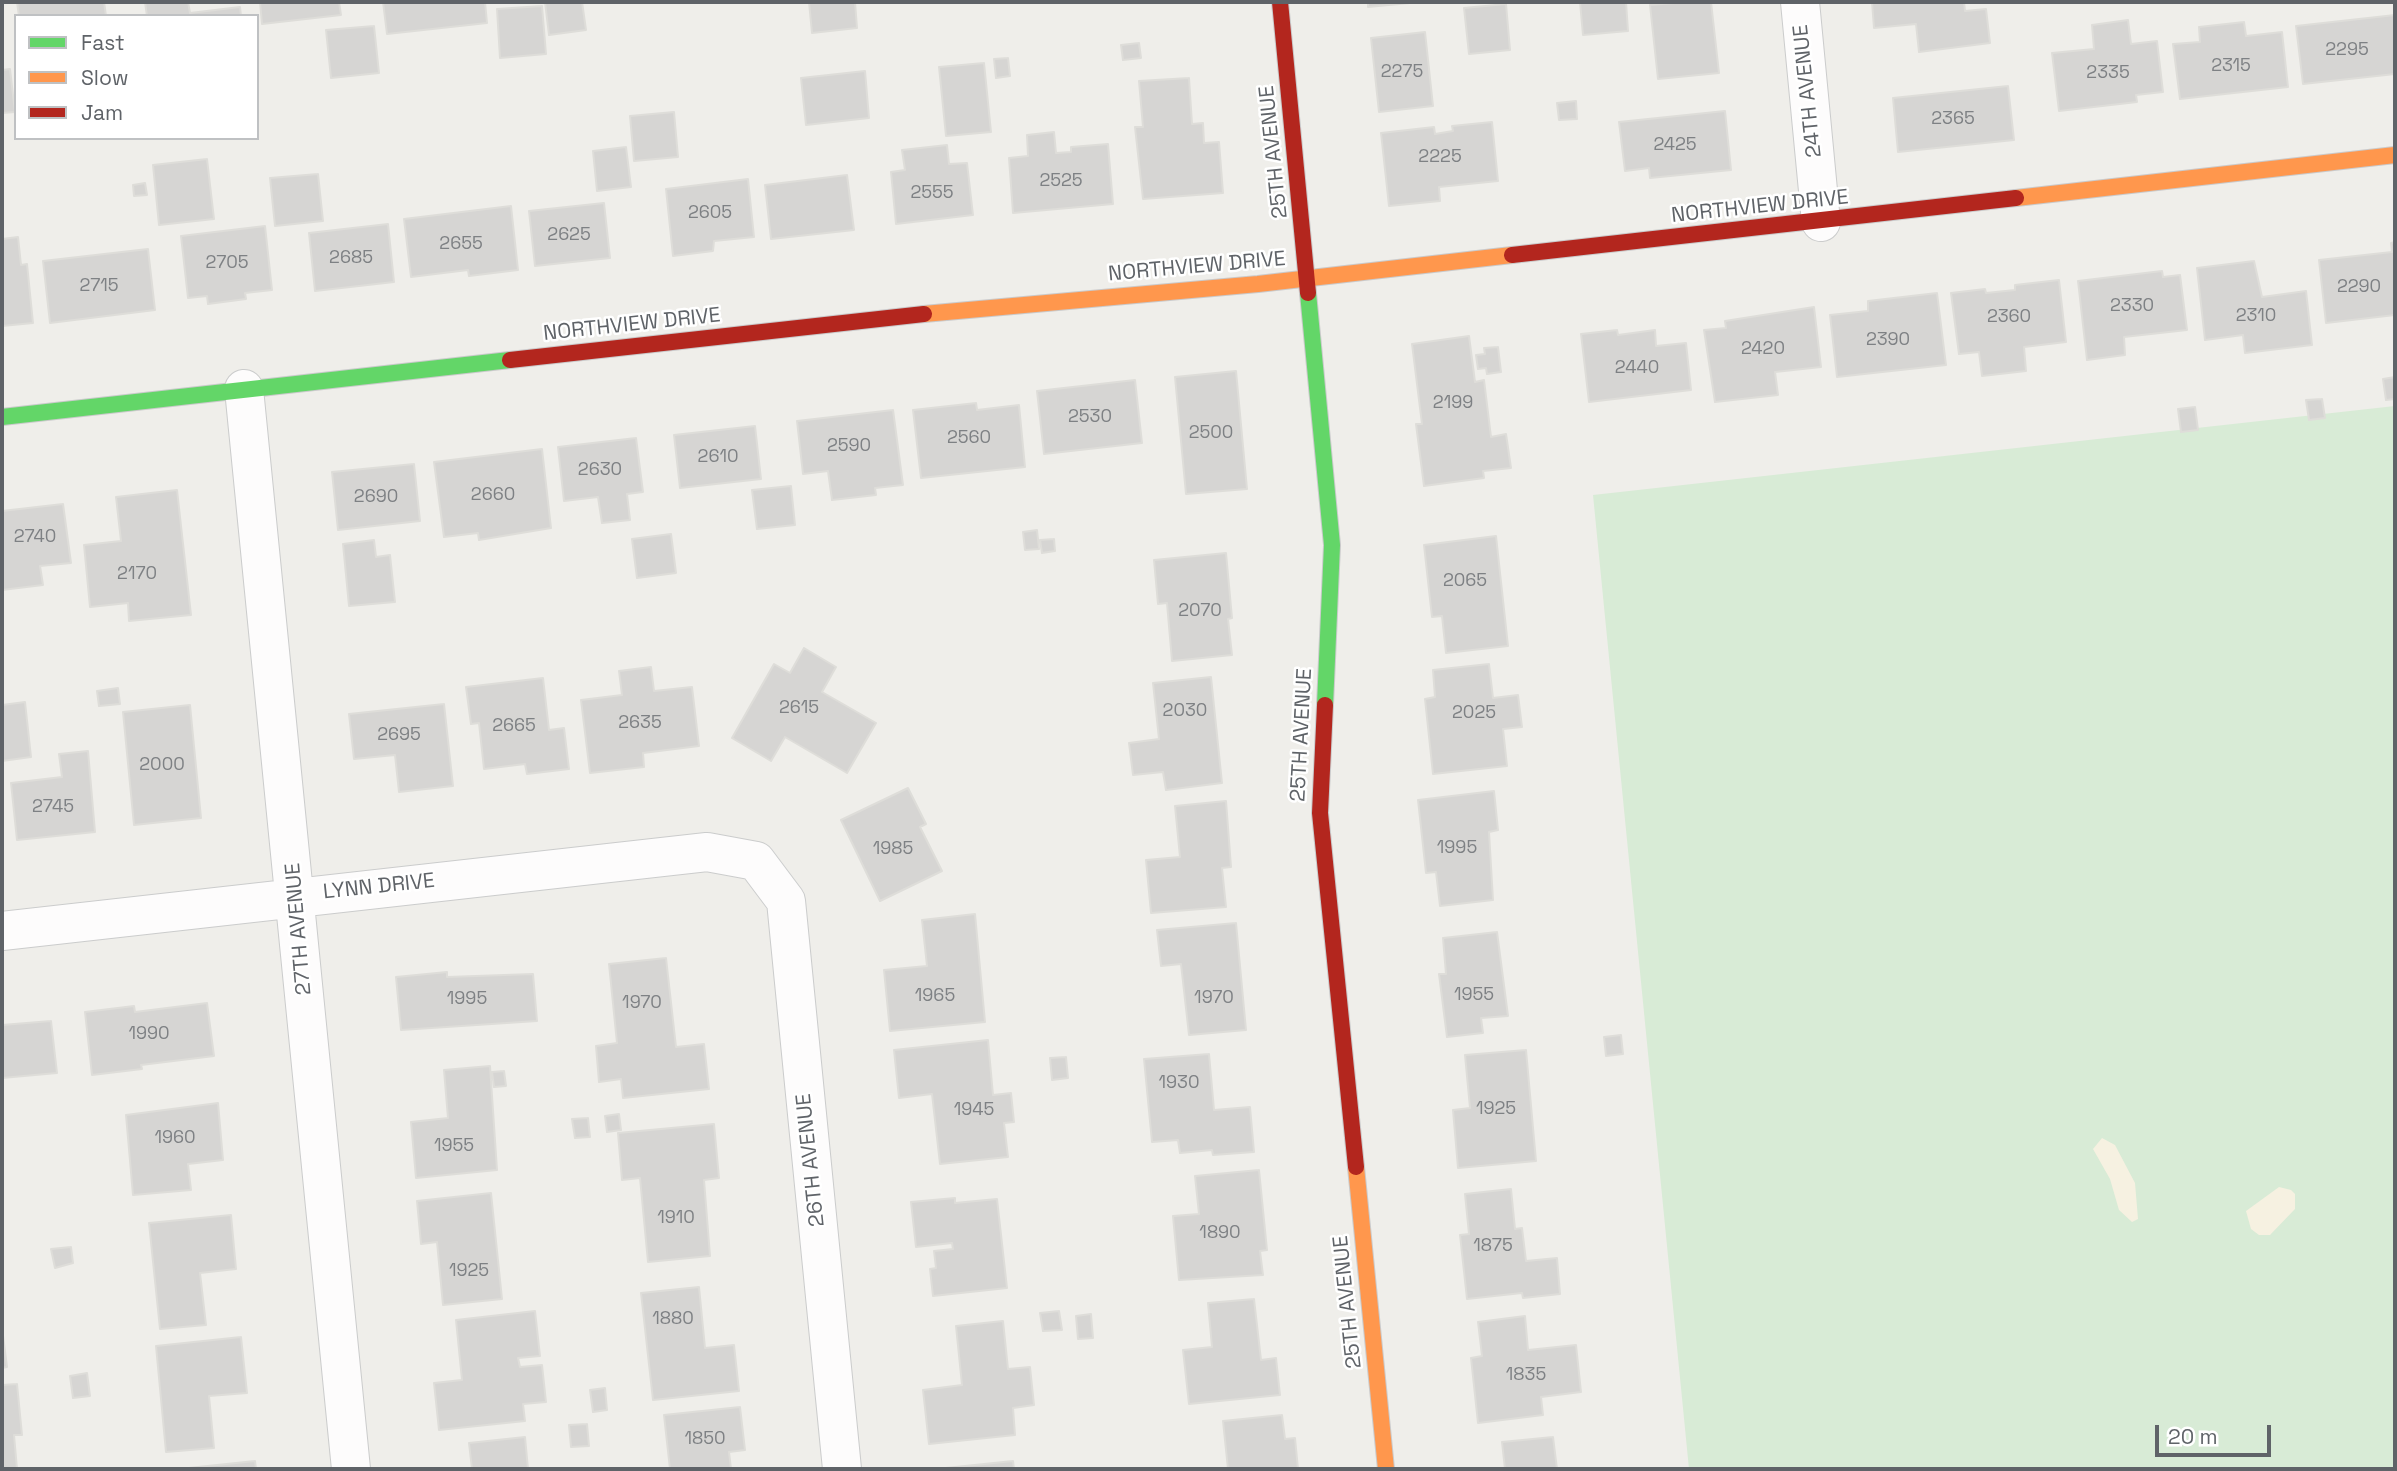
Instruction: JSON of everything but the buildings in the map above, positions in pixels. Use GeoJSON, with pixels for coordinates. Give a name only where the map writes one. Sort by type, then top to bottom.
{"type":"FeatureCollection","features":[{"type":"Feature","properties":{"kind":"street","name":"25TH AVENUE"},"geometry":{"type":"LineString","coordinates":[[1280,2],[1332,545],[1320,813],[1386,1469]]}},
{"type":"Feature","properties":{"kind":"street","name":"24TH AVENUE"},"geometry":{"type":"LineString","coordinates":[[1800,2],[1821,222]]}},
{"type":"Feature","properties":{"kind":"street","name":"NORTHVIEW DRIVE"},"geometry":{"type":"LineString","coordinates":[[2,417],[1029,302],[1307,279],[2395,155]]}},
{"type":"Feature","properties":{"kind":"street","name":"27TH AVENUE"},"geometry":{"type":"LineString","coordinates":[[243,390],[351,1469]]}},
{"type":"Feature","properties":{"kind":"street","name":"LYNN DRIVE"},"geometry":{"type":"LineString","coordinates":[[2,931],[295,896],[707,852],[756,860]]}},
{"type":"Feature","properties":{"kind":"street","name":"26TH AVENUE"},"geometry":{"type":"LineString","coordinates":[[756,860],[786,901],[842,1469]]}},
{"type":"Feature","properties":{"kind":"green space"},"geometry":{"type":"Polygon","coordinates":[[[2395,406],[2395,1469],[1689,1469],[1593,495],[2395,406]]]}},
{"type":"Feature","properties":{"kind":"sand"},"geometry":{"type":"Polygon","coordinates":[[[2102,1138],[2115,1145],[2135,1183],[2138,1219],[2132,1222],[2119,1210],[2110,1179],[2093,1149],[2102,1138]]]}},
{"type":"Feature","properties":{"kind":"sand"},"geometry":{"type":"Polygon","coordinates":[[[2279,1187],[2295,1194],[2295,1209],[2270,1235],[2259,1235],[2251,1229],[2246,1211],[2279,1187]]]}},
{"type":"Feature","properties":{"kind":"traffic: fast"},"geometry":{"type":"LineString","coordinates":[[1308,293],[1332,545],[1325,705]]}},
{"type":"Feature","properties":{"kind":"traffic: fast"},"geometry":{"type":"LineString","coordinates":[[2,417],[510,360]]}},
{"type":"Feature","properties":{"kind":"traffic: slow"},"geometry":{"type":"LineString","coordinates":[[2016,198],[2395,155]]}},
{"type":"Feature","properties":{"kind":"traffic: slow"},"geometry":{"type":"LineString","coordinates":[[924,314],[1258,284],[1512,255]]}},
{"type":"Feature","properties":{"kind":"traffic: slow"},"geometry":{"type":"LineString","coordinates":[[1356,1167],[1386,1469]]}},
{"type":"Feature","properties":{"kind":"traffic: jam"},"geometry":{"type":"LineString","coordinates":[[1280,2],[1308,293]]}},
{"type":"Feature","properties":{"kind":"traffic: jam"},"geometry":{"type":"LineString","coordinates":[[1512,255],[2016,198]]}},
{"type":"Feature","properties":{"kind":"traffic: jam"},"geometry":{"type":"LineString","coordinates":[[510,360],[924,314]]}},
{"type":"Feature","properties":{"kind":"traffic: jam"},"geometry":{"type":"LineString","coordinates":[[1325,705],[1320,813],[1356,1167]]}}]}
